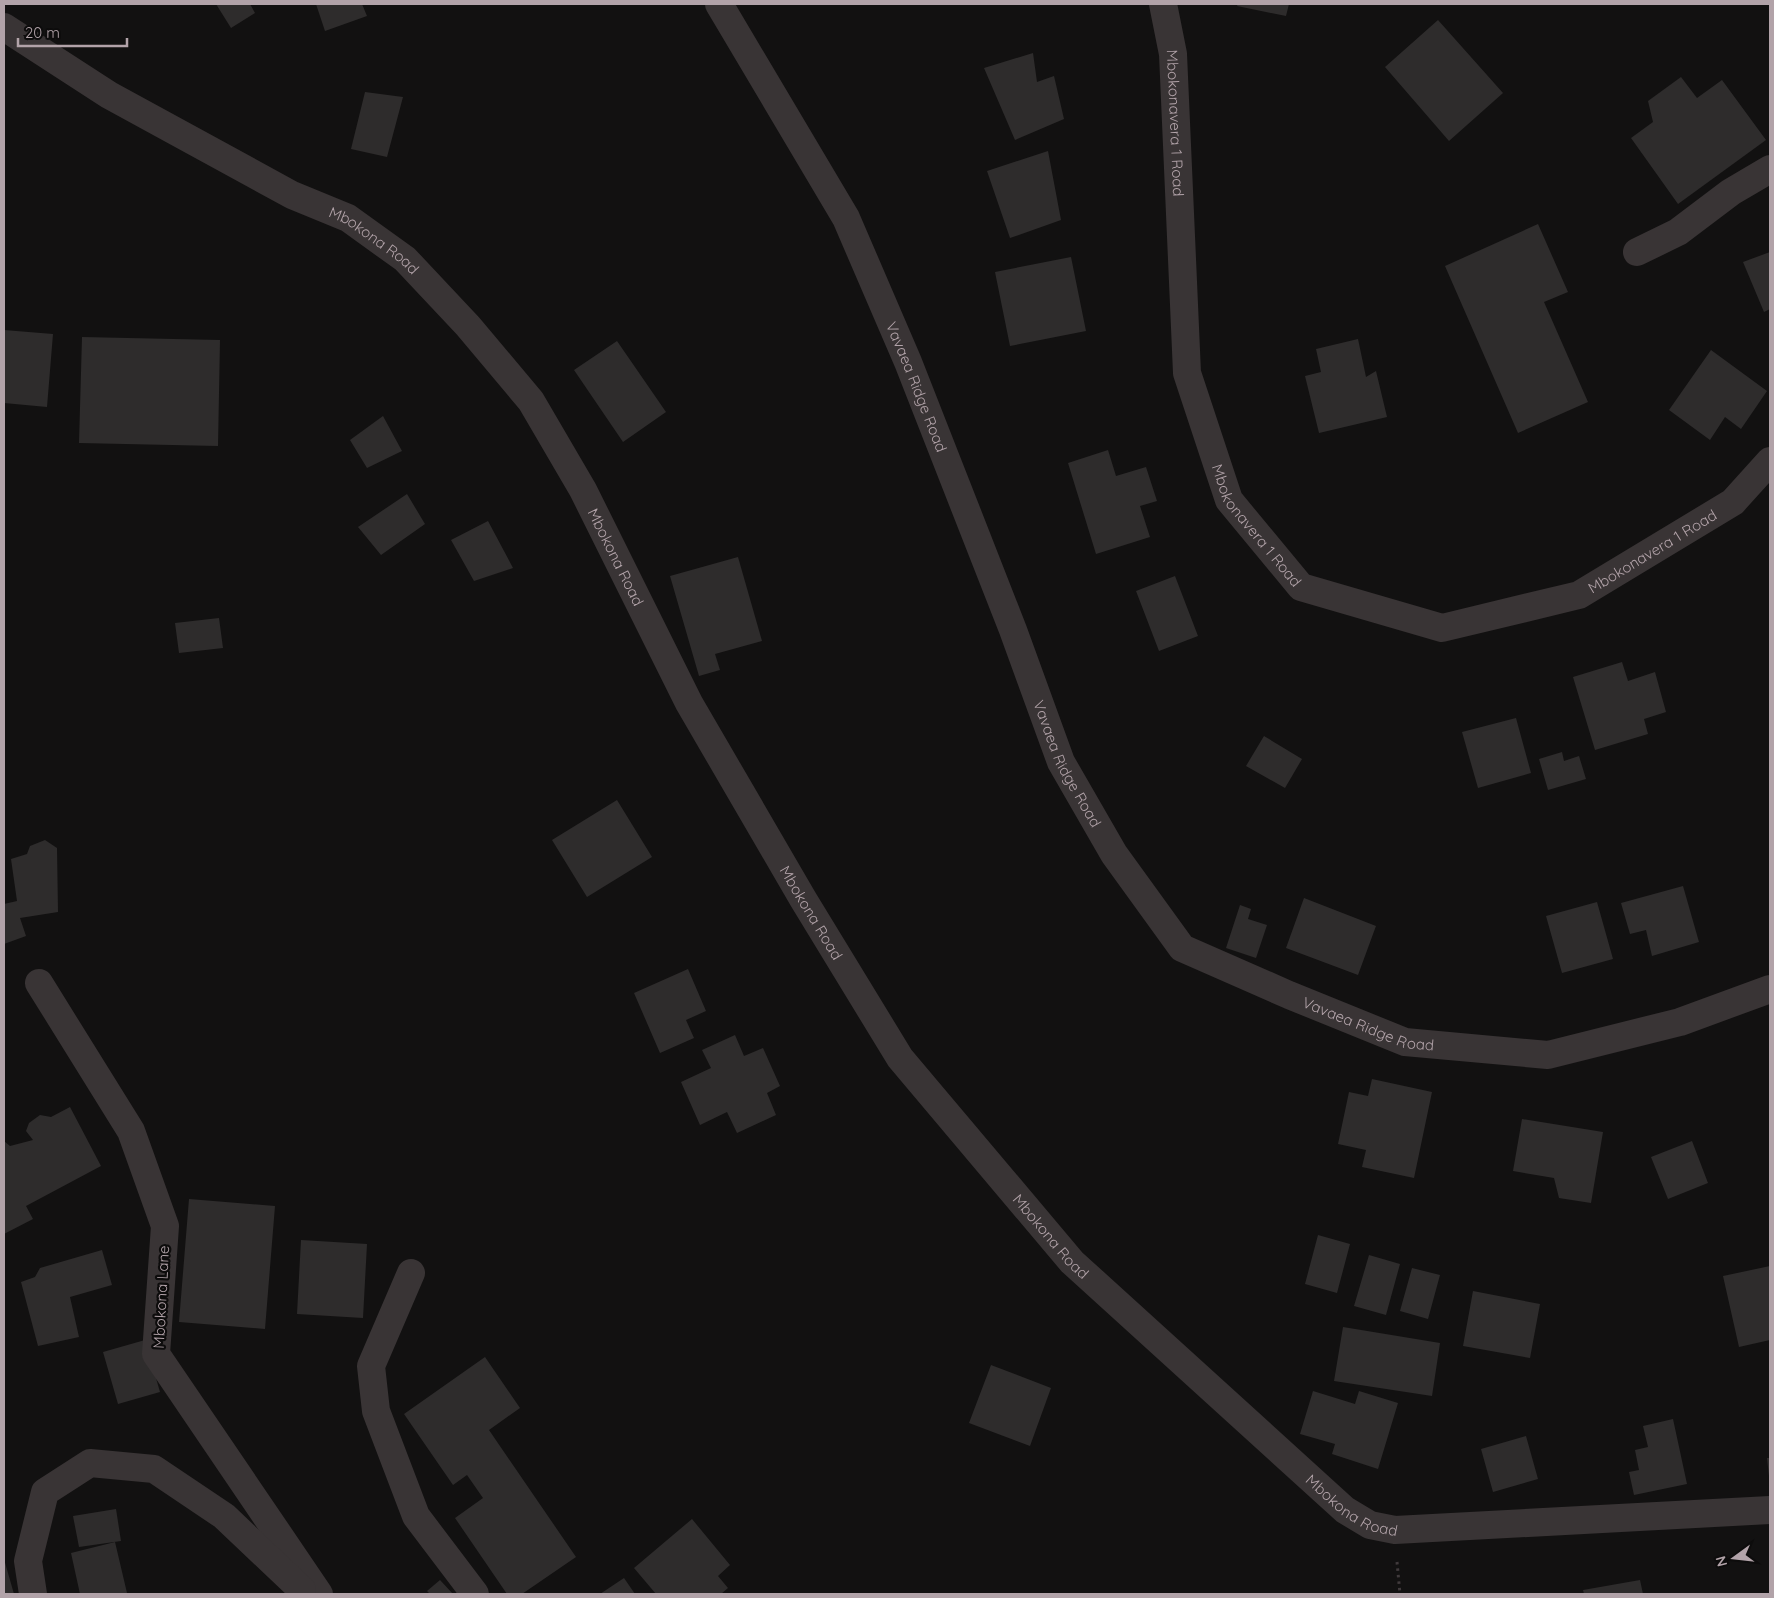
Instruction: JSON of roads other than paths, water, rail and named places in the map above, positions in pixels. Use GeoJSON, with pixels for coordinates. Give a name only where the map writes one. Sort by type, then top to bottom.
{"type":"FeatureCollection","features":[{"type":"Feature","properties":{"kind":"street","name":"Vavaea Ridge Road"},"geometry":{"type":"LineString","coordinates":[[719,4],[846,218],[911,371],[1013,630],[1061,762],[1114,854],[1182,948],[1288,995],[1405,1042],[1548,1055],[1680,1022],[1770,989]]}},
{"type":"Feature","properties":{"kind":"street","name":"Mbokonavera 1 Road"},"geometry":{"type":"LineString","coordinates":[[1163,4],[1173,54],[1187,373],[1229,500],[1301,587],[1442,628],[1580,595],[1734,502],[1770,461]]}},
{"type":"Feature","properties":{"kind":"street","name":"Mbokona Road"},"geometry":{"type":"LineString","coordinates":[[4,27],[109,95],[292,195],[348,218],[405,259],[468,326],[531,401],[583,490],[689,704],[803,899],[900,1058],[1072,1262],[1345,1510],[1370,1525],[1395,1530],[1770,1510]]}},
{"type":"Feature","properties":{"kind":"street"},"geometry":{"type":"LineString","coordinates":[[1637,252],[1678,232],[1731,192],[1770,169]]}},
{"type":"Feature","properties":{"kind":"street","name":"Mbokona Lane"},"geometry":{"type":"LineString","coordinates":[[39,983],[131,1131],[165,1226],[156,1354],[318,1594]]}},
{"type":"Feature","properties":{"kind":"street"},"geometry":{"type":"LineString","coordinates":[[411,1273],[371,1366],[376,1411],[416,1516],[475,1594]]}},
{"type":"Feature","properties":{"kind":"street"},"geometry":{"type":"LineString","coordinates":[[33,1594],[28,1561],[45,1492],[90,1463],[154,1469],[224,1516],[307,1594]]}}]}
